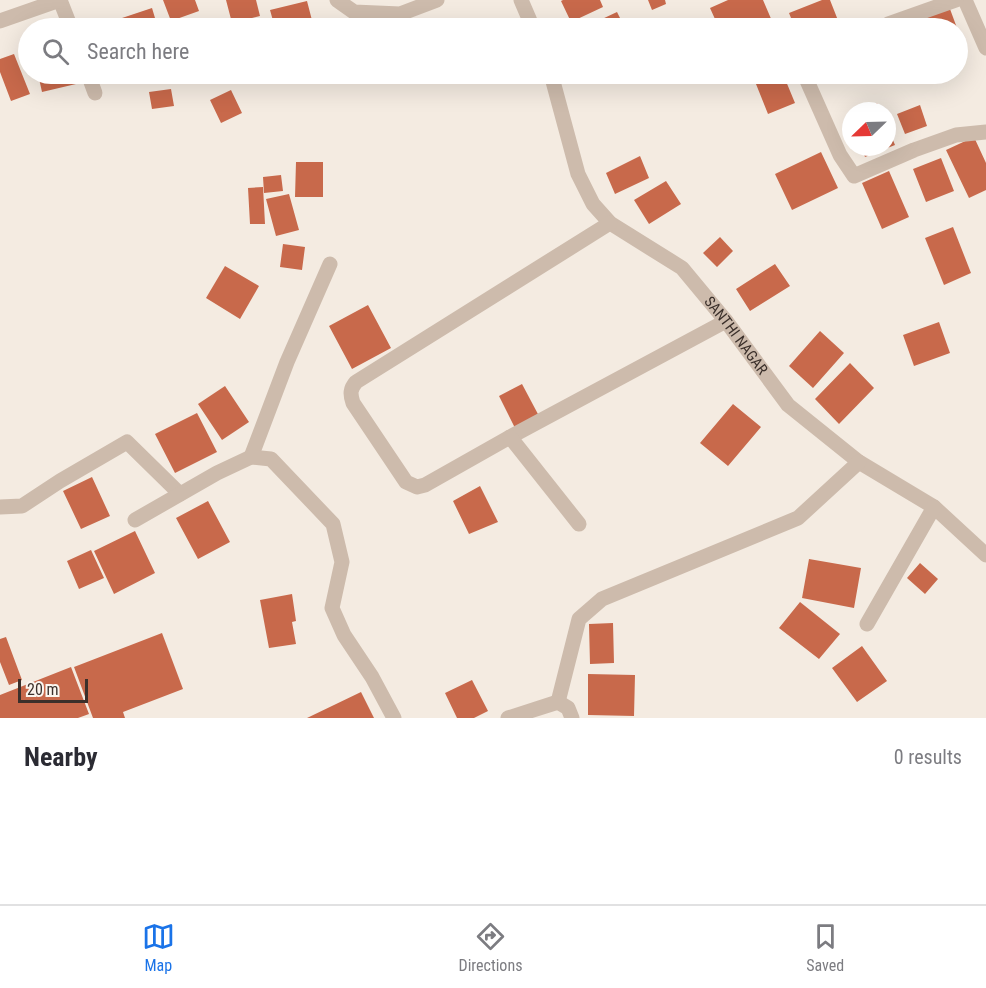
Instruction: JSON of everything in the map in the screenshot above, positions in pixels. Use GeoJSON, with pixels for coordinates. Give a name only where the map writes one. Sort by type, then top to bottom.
{"type":"FeatureCollection","features":[{"type":"Feature","properties":{"kind":"street"},"geometry":{"type":"LineString","coordinates":[[0,21],[60,0],[67,18]]}},
{"type":"Feature","properties":{"kind":"street"},"geometry":{"type":"LineString","coordinates":[[337,0],[354,12],[400,14],[437,0]]}},
{"type":"Feature","properties":{"kind":"street"},"geometry":{"type":"LineString","coordinates":[[520,0],[528,18]]}},
{"type":"Feature","properties":{"kind":"street"},"geometry":{"type":"LineString","coordinates":[[905,18],[956,0]]}},
{"type":"Feature","properties":{"kind":"street"},"geometry":{"type":"LineString","coordinates":[[965,0],[986,48]]}},
{"type":"Feature","properties":{"kind":"street"},"geometry":{"type":"LineString","coordinates":[[92,84],[95,93]]}},
{"type":"Feature","properties":{"kind":"street","name":"SANTHI NAGAR"},"geometry":{"type":"LineString","coordinates":[[554,84],[578,174],[593,204],[610,223],[682,268],[726,321],[789,405],[859,462],[934,507],[986,555]]}},
{"type":"Feature","properties":{"kind":"street"},"geometry":{"type":"LineString","coordinates":[[808,84],[840,155],[854,176],[956,135],[986,132]]}},
{"type":"Feature","properties":{"kind":"street"},"geometry":{"type":"LineString","coordinates":[[610,223],[356,382],[352,388],[353,403],[406,482],[417,487],[425,485],[726,321]]}},
{"type":"Feature","properties":{"kind":"street"},"geometry":{"type":"LineString","coordinates":[[251,457],[287,362],[330,264]]}},
{"type":"Feature","properties":{"kind":"street"},"geometry":{"type":"LineString","coordinates":[[510,437],[579,524]]}},
{"type":"Feature","properties":{"kind":"street"},"geometry":{"type":"LineString","coordinates":[[0,507],[22,506],[127,442],[180,494]]}},
{"type":"Feature","properties":{"kind":"street"},"geometry":{"type":"LineString","coordinates":[[135,520],[217,473],[251,457],[271,459],[333,524],[342,562],[332,608],[344,635],[372,677],[393,718]]}},
{"type":"Feature","properties":{"kind":"street"},"geometry":{"type":"LineString","coordinates":[[558,702],[579,619],[602,600],[798,518],[859,462]]}},
{"type":"Feature","properties":{"kind":"street"},"geometry":{"type":"LineString","coordinates":[[867,624],[934,507]]}},
{"type":"Feature","properties":{"kind":"street"},"geometry":{"type":"LineString","coordinates":[[508,718],[558,702],[568,708],[572,718]]}},
{"type":"Feature","properties":{"kind":"building"},"geometry":{"type":"Polygon","coordinates":[[[163,0],[195,0],[199,11],[179,18],[170,18],[163,0]]]}},
{"type":"Feature","properties":{"kind":"building"},"geometry":{"type":"Polygon","coordinates":[[[226,0],[256,0],[260,16],[231,18],[226,0]]]}},
{"type":"Feature","properties":{"kind":"building"},"geometry":{"type":"Polygon","coordinates":[[[600,0],[603,7],[580,18],[569,18],[561,1],[600,0]]]}},
{"type":"Feature","properties":{"kind":"building"},"geometry":{"type":"Polygon","coordinates":[[[648,0],[665,0],[666,4],[652,10],[648,0]]]}},
{"type":"Feature","properties":{"kind":"building"},"geometry":{"type":"Polygon","coordinates":[[[728,0],[763,0],[771,18],[714,18],[710,8],[728,0]]]}},
{"type":"Feature","properties":{"kind":"building"},"geometry":{"type":"Polygon","coordinates":[[[822,0],[830,0],[837,18],[791,18],[789,13],[822,0]]]}},
{"type":"Feature","properties":{"kind":"building"},"geometry":{"type":"Polygon","coordinates":[[[307,1],[311,18],[272,18],[270,10],[307,1]]]}},
{"type":"Feature","properties":{"kind":"building"},"geometry":{"type":"Polygon","coordinates":[[[152,8],[155,18],[122,18],[152,8]]]}},
{"type":"Feature","properties":{"kind":"building"},"geometry":{"type":"Polygon","coordinates":[[[950,9],[953,18],[925,18],[950,9]]]}},
{"type":"Feature","properties":{"kind":"building"},"geometry":{"type":"Polygon","coordinates":[[[617,12],[620,18],[604,18],[617,12]]]}},
{"type":"Feature","properties":{"kind":"building"},"geometry":{"type":"Polygon","coordinates":[[[14,54],[18,64],[18,84],[26,84],[30,94],[11,101],[0,72],[0,59],[14,54]]]}},
{"type":"Feature","properties":{"kind":"building"},"geometry":{"type":"Polygon","coordinates":[[[40,84],[76,84],[42,92],[40,84]]]}},
{"type":"Feature","properties":{"kind":"building"},"geometry":{"type":"Polygon","coordinates":[[[756,84],[787,84],[795,103],[768,114],[756,84]]]}},
{"type":"Feature","properties":{"kind":"building"},"geometry":{"type":"Polygon","coordinates":[[[171,89],[174,106],[152,109],[149,92],[171,89]]]}},
{"type":"Feature","properties":{"kind":"building"},"geometry":{"type":"Polygon","coordinates":[[[231,90],[242,113],[221,123],[210,100],[231,90]]]}},
{"type":"Feature","properties":{"kind":"building"},"geometry":{"type":"Polygon","coordinates":[[[920,105],[927,126],[905,134],[897,114],[920,105]]]}},
{"type":"Feature","properties":{"kind":"building"},"geometry":{"type":"Polygon","coordinates":[[[974,137],[986,163],[986,190],[969,198],[946,150],[974,137]]]}},
{"type":"Feature","properties":{"kind":"building"},"geometry":{"type":"Polygon","coordinates":[[[821,152],[838,188],[792,210],[775,174],[821,152]]]}},
{"type":"Feature","properties":{"kind":"building"},"geometry":{"type":"Polygon","coordinates":[[[640,156],[649,178],[615,194],[606,173],[640,156]]]}},
{"type":"Feature","properties":{"kind":"building"},"geometry":{"type":"Polygon","coordinates":[[[941,158],[954,191],[926,202],[913,169],[941,158]]]}},
{"type":"Feature","properties":{"kind":"building"},"geometry":{"type":"Polygon","coordinates":[[[296,162],[323,162],[323,197],[295,197],[296,162]]]}},
{"type":"Feature","properties":{"kind":"building"},"geometry":{"type":"Polygon","coordinates":[[[889,171],[909,217],[882,229],[862,183],[889,171]]]}},
{"type":"Feature","properties":{"kind":"building"},"geometry":{"type":"Polygon","coordinates":[[[281,175],[283,191],[264,193],[263,177],[281,175]]]}},
{"type":"Feature","properties":{"kind":"building"},"geometry":{"type":"Polygon","coordinates":[[[666,181],[681,204],[649,224],[634,200],[666,181]]]}},
{"type":"Feature","properties":{"kind":"building"},"geometry":{"type":"Polygon","coordinates":[[[263,187],[265,224],[250,224],[248,188],[263,187]]]}},
{"type":"Feature","properties":{"kind":"building"},"geometry":{"type":"Polygon","coordinates":[[[289,194],[299,230],[276,236],[266,199],[289,194]]]}},
{"type":"Feature","properties":{"kind":"building"},"geometry":{"type":"Polygon","coordinates":[[[953,227],[971,273],[944,285],[925,238],[953,227]]]}},
{"type":"Feature","properties":{"kind":"building"},"geometry":{"type":"Polygon","coordinates":[[[720,237],[733,251],[717,267],[703,253],[720,237]]]}},
{"type":"Feature","properties":{"kind":"building"},"geometry":{"type":"Polygon","coordinates":[[[283,244],[305,247],[302,270],[280,267],[283,244]]]}},
{"type":"Feature","properties":{"kind":"building"},"geometry":{"type":"Polygon","coordinates":[[[775,264],[790,286],[750,311],[736,289],[775,264]]]}},
{"type":"Feature","properties":{"kind":"building"},"geometry":{"type":"Polygon","coordinates":[[[225,266],[259,286],[240,319],[206,298],[225,266]]]}},
{"type":"Feature","properties":{"kind":"building"},"geometry":{"type":"Polygon","coordinates":[[[368,305],[391,348],[352,369],[329,326],[368,305]]]}},
{"type":"Feature","properties":{"kind":"building"},"geometry":{"type":"Polygon","coordinates":[[[939,322],[950,353],[914,366],[903,335],[939,322]]]}},
{"type":"Feature","properties":{"kind":"building"},"geometry":{"type":"Polygon","coordinates":[[[820,331],[844,353],[813,388],[789,366],[820,331]]]}},
{"type":"Feature","properties":{"kind":"building"},"geometry":{"type":"Polygon","coordinates":[[[850,363],[874,388],[839,424],[815,399],[850,363]]]}},
{"type":"Feature","properties":{"kind":"building"},"geometry":{"type":"Polygon","coordinates":[[[522,384],[539,416],[515,428],[499,396],[522,384]]]}},
{"type":"Feature","properties":{"kind":"building"},"geometry":{"type":"Polygon","coordinates":[[[225,386],[249,422],[222,440],[198,404],[225,386]]]}},
{"type":"Feature","properties":{"kind":"building"},"geometry":{"type":"Polygon","coordinates":[[[733,404],[761,427],[728,466],[700,443],[733,404]]]}},
{"type":"Feature","properties":{"kind":"building"},"geometry":{"type":"Polygon","coordinates":[[[197,413],[217,452],[175,473],[155,434],[197,413]]]}},
{"type":"Feature","properties":{"kind":"building"},"geometry":{"type":"Polygon","coordinates":[[[92,477],[110,516],[81,529],[63,491],[92,477]]]}},
{"type":"Feature","properties":{"kind":"building"},"geometry":{"type":"Polygon","coordinates":[[[480,486],[498,522],[469,534],[453,501],[480,486]]]}},
{"type":"Feature","properties":{"kind":"building"},"geometry":{"type":"Polygon","coordinates":[[[208,501],[230,542],[198,559],[176,518],[208,501]]]}},
{"type":"Feature","properties":{"kind":"building"},"geometry":{"type":"Polygon","coordinates":[[[135,531],[155,573],[114,594],[94,551],[135,531]]]}},
{"type":"Feature","properties":{"kind":"building"},"geometry":{"type":"Polygon","coordinates":[[[91,550],[104,578],[79,589],[67,561],[91,550]]]}},
{"type":"Feature","properties":{"kind":"building"},"geometry":{"type":"Polygon","coordinates":[[[809,559],[861,568],[854,608],[802,598],[809,559]]]}},
{"type":"Feature","properties":{"kind":"building"},"geometry":{"type":"Polygon","coordinates":[[[920,563],[938,579],[925,594],[907,578],[920,563]]]}},
{"type":"Feature","properties":{"kind":"building"},"geometry":{"type":"Polygon","coordinates":[[[292,594],[296,621],[292,622],[296,644],[269,648],[260,600],[292,594]]]}},
{"type":"Feature","properties":{"kind":"building"},"geometry":{"type":"Polygon","coordinates":[[[800,602],[840,634],[819,659],[779,628],[800,602]]]}},
{"type":"Feature","properties":{"kind":"building"},"geometry":{"type":"Polygon","coordinates":[[[613,623],[614,663],[590,664],[589,624],[613,623]]]}},
{"type":"Feature","properties":{"kind":"building"},"geometry":{"type":"Polygon","coordinates":[[[162,633],[183,689],[123,712],[125,718],[93,718],[74,667],[162,633]]]}},
{"type":"Feature","properties":{"kind":"building"},"geometry":{"type":"Polygon","coordinates":[[[6,637],[22,680],[9,685],[0,662],[0,639],[6,637]]]}},
{"type":"Feature","properties":{"kind":"building"},"geometry":{"type":"Polygon","coordinates":[[[862,646],[887,681],[857,702],[832,668],[862,646]]]}},
{"type":"Feature","properties":{"kind":"building"},"geometry":{"type":"Polygon","coordinates":[[[71,667],[89,714],[78,718],[0,718],[0,695],[71,667]]]}},
{"type":"Feature","properties":{"kind":"building"},"geometry":{"type":"Polygon","coordinates":[[[588,674],[635,675],[634,716],[588,715],[588,674]]]}},
{"type":"Feature","properties":{"kind":"building"},"geometry":{"type":"Polygon","coordinates":[[[472,680],[488,711],[474,718],[457,718],[445,693],[472,680]]]}},
{"type":"Feature","properties":{"kind":"building"},"geometry":{"type":"Polygon","coordinates":[[[361,692],[374,718],[307,718],[361,692]]]}}]}
